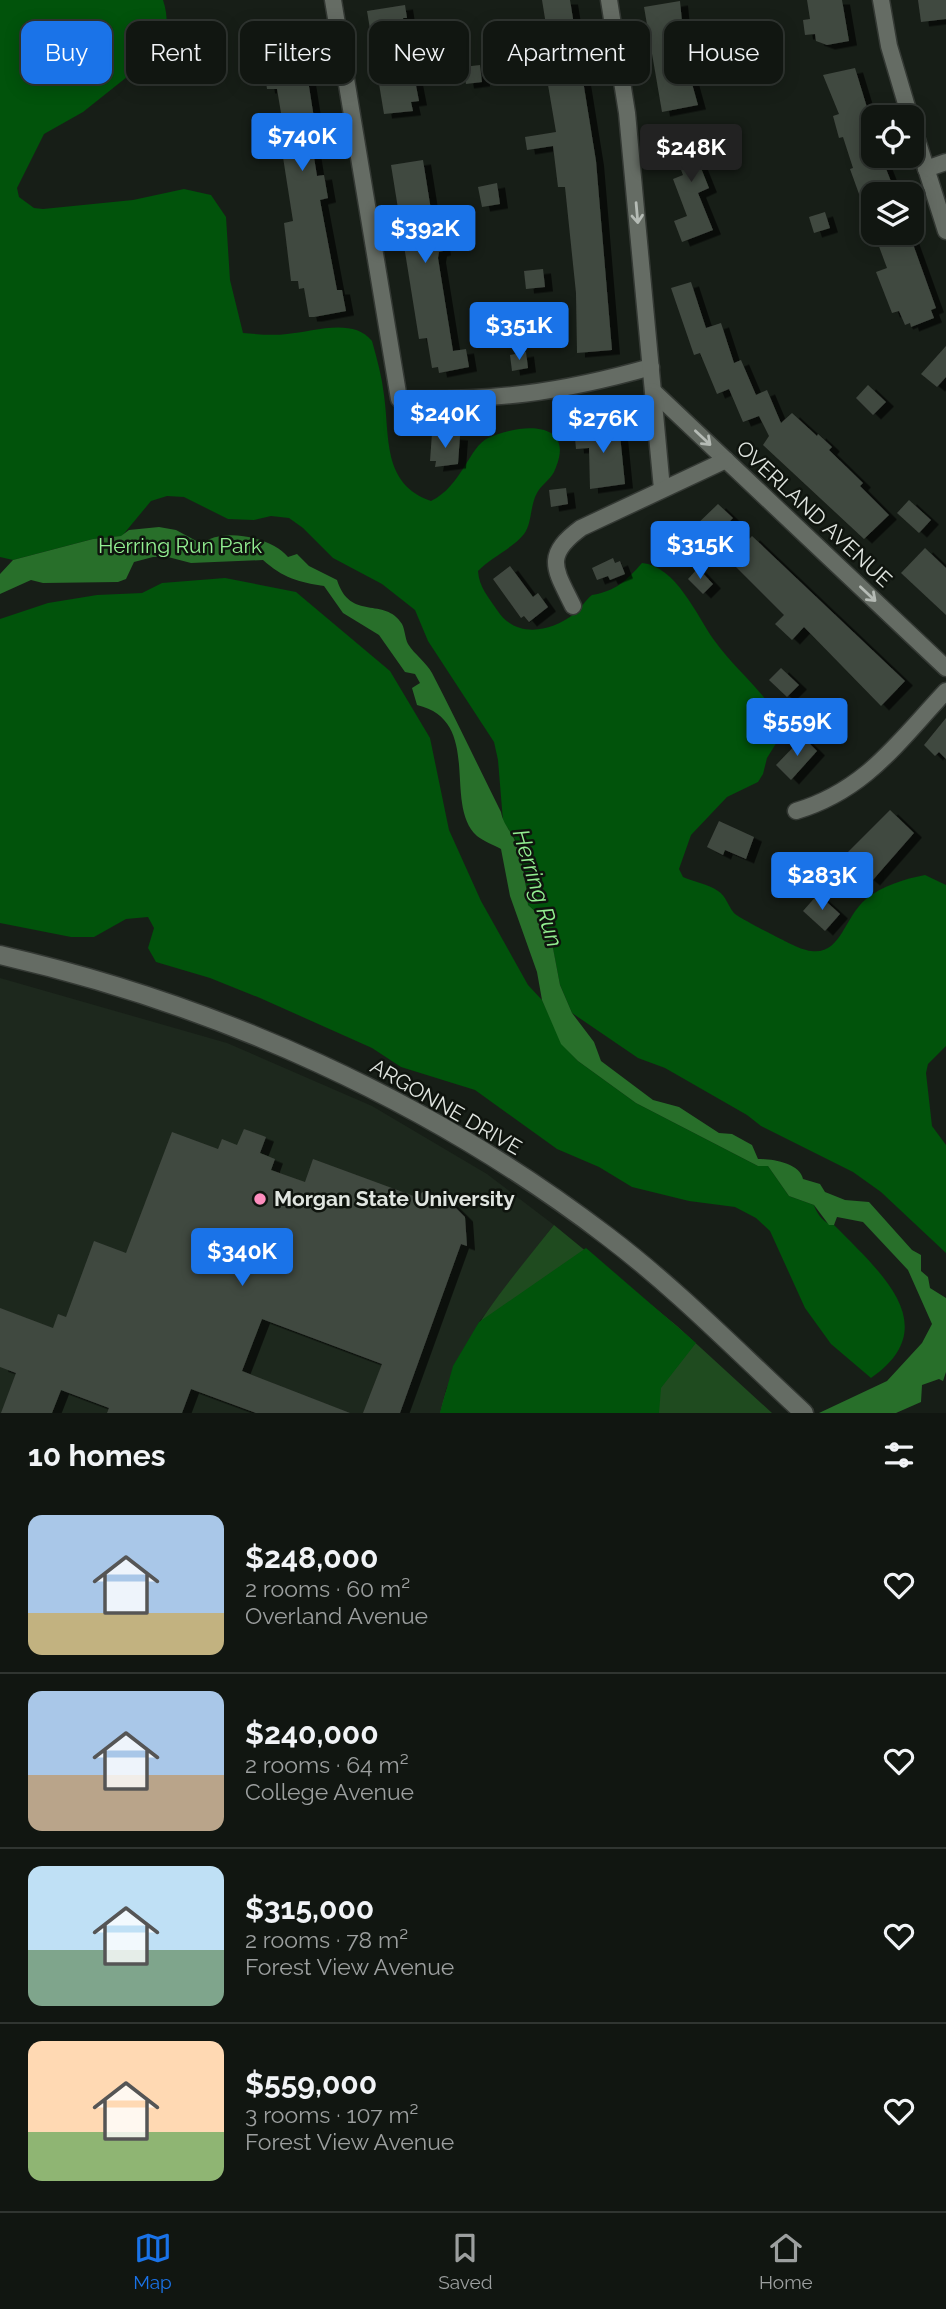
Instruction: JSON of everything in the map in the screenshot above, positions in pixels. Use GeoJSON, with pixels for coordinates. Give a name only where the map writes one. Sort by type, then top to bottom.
{"type":"FeatureCollection","features":[{"type":"Feature","properties":{"kind":"main road","name":"ARGONNE DRIVE"},"geometry":{"type":"LineString","coordinates":[[0,954],[177,1006],[264,1039],[345,1076],[430,1121],[519,1176],[605,1235],[669,1288],[804,1413]]}},
{"type":"Feature","properties":{"kind":"street"},"geometry":{"type":"LineString","coordinates":[[333,0],[398,399],[511,398],[578,386],[651,368]]}},
{"type":"Feature","properties":{"kind":"street"},"geometry":{"type":"LineString","coordinates":[[609,0],[627,113],[662,489]]}},
{"type":"Feature","properties":{"kind":"street"},"geometry":{"type":"LineString","coordinates":[[881,0],[888,46],[906,105]]}},
{"type":"Feature","properties":{"kind":"street"},"geometry":{"type":"LineString","coordinates":[[926,169],[946,162]]}},
{"type":"Feature","properties":{"kind":"street"},"geometry":{"type":"LineString","coordinates":[[924,163],[946,231]]}},
{"type":"Feature","properties":{"kind":"street","name":"OVERLAND AVENUE"},"geometry":{"type":"LineString","coordinates":[[653,391],[946,668]]}},
{"type":"Feature","properties":{"kind":"street"},"geometry":{"type":"LineString","coordinates":[[573,606],[558,575],[556,554],[562,542],[581,528],[726,460]]}},
{"type":"Feature","properties":{"kind":"street"},"geometry":{"type":"LineString","coordinates":[[796,811],[837,796],[860,781],[946,691]]}},
{"type":"Feature","properties":{"kind":"shaded area"},"geometry":{"type":"Polygon","coordinates":[[[0,0],[163,0],[167,21],[126,21],[126,78],[83,112],[44,134],[17,188],[19,197],[34,208],[43,209],[133,200],[184,189],[211,195],[226,217],[230,280],[243,333],[281,335],[344,328],[364,334],[372,341],[384,395],[391,457],[396,471],[415,493],[431,501],[450,486],[475,450],[488,438],[529,428],[552,434],[558,442],[560,454],[554,472],[535,498],[527,530],[514,544],[478,571],[485,592],[504,619],[523,629],[533,630],[554,625],[574,614],[592,595],[608,591],[620,584],[642,563],[654,566],[675,582],[714,640],[770,705],[785,729],[767,758],[758,782],[727,797],[691,835],[679,869],[683,877],[718,891],[734,913],[744,919],[790,944],[810,951],[822,951],[831,946],[857,908],[872,894],[886,887],[925,875],[946,885],[946,1046],[928,1064],[926,1073],[932,1126],[946,1145],[946,1253],[881,1192],[853,1172],[761,1126],[747,1115],[665,1068],[638,1058],[572,1013],[560,985],[552,944],[546,937],[538,914],[528,905],[525,872],[515,839],[503,821],[494,742],[428,641],[415,610],[382,584],[333,558],[289,518],[271,516],[254,520],[228,519],[184,497],[167,496],[151,501],[122,536],[93,539],[13,560],[0,557],[0,0]]]}},
{"type":"Feature","properties":{"kind":"shaded area","name":"Herring Run"},"geometry":{"type":"Polygon","coordinates":[[[159,527],[176,530],[202,544],[210,539],[233,535],[270,544],[288,557],[297,554],[309,566],[337,580],[350,601],[386,611],[402,624],[408,644],[432,673],[516,843],[524,873],[528,905],[538,914],[546,937],[552,943],[560,985],[572,1013],[594,1042],[601,1061],[653,1100],[679,1107],[719,1133],[732,1134],[752,1145],[758,1159],[778,1161],[791,1166],[797,1169],[803,1179],[820,1184],[825,1192],[845,1200],[869,1202],[912,1250],[921,1255],[921,1271],[928,1277],[930,1288],[946,1298],[946,1372],[943,1381],[939,1379],[922,1385],[921,1402],[896,1413],[819,1413],[887,1381],[922,1343],[932,1324],[908,1270],[863,1222],[837,1217],[834,1225],[829,1225],[814,1205],[789,1196],[768,1166],[758,1166],[636,1103],[578,1061],[561,1044],[542,1000],[537,972],[510,896],[501,849],[477,836],[467,822],[462,804],[456,745],[450,728],[437,714],[417,705],[412,688],[420,683],[415,674],[405,672],[379,635],[343,613],[324,586],[291,578],[263,560],[191,563],[168,557],[153,557],[134,562],[126,579],[118,582],[43,583],[31,580],[0,594],[0,574],[13,560],[93,539],[121,536],[129,530],[159,527]]]}},
{"type":"Feature","properties":{"kind":"shaded area"},"geometry":{"type":"Polygon","coordinates":[[[225,578],[296,592],[390,671],[430,738],[449,830],[481,901],[528,985],[542,1000],[562,1044],[578,1061],[636,1103],[758,1166],[768,1166],[789,1196],[814,1205],[821,1218],[834,1225],[885,1280],[898,1299],[904,1319],[903,1339],[893,1358],[871,1378],[831,1344],[805,1308],[770,1231],[756,1218],[735,1207],[689,1201],[632,1187],[599,1167],[557,1149],[475,1090],[401,1067],[372,1048],[260,998],[210,978],[156,962],[148,948],[154,928],[148,917],[126,919],[94,937],[71,937],[0,923],[0,619],[48,603],[97,595],[142,593],[162,583],[225,578]]]}},
{"type":"Feature","properties":{"kind":"shaded area","name":"Morgan State University"},"geometry":{"type":"Polygon","coordinates":[[[0,978],[227,1043],[372,1106],[487,1174],[554,1225],[479,1322],[446,1389],[440,1413],[0,1413],[0,978]]]}},
{"type":"Feature","properties":{"kind":"shaded area"},"geometry":{"type":"Polygon","coordinates":[[[554,1225],[677,1326],[772,1413],[440,1413],[448,1386],[471,1336],[502,1291],[554,1225]]]}},
{"type":"Feature","properties":{"kind":"shaded area"},"geometry":{"type":"Polygon","coordinates":[[[586,1248],[696,1343],[661,1388],[659,1413],[440,1413],[453,1366],[479,1322],[586,1248]]]}},
{"type":"Feature","properties":{"kind":"building"},"geometry":{"type":"Polygon","coordinates":[[[542,0],[570,0],[573,21],[545,21],[542,0]]]}},
{"type":"Feature","properties":{"kind":"building"},"geometry":{"type":"Polygon","coordinates":[[[807,0],[842,0],[849,41],[827,45],[816,41],[815,34],[805,35],[803,20],[810,19],[807,0]]]}},
{"type":"Feature","properties":{"kind":"building"},"geometry":{"type":"Polygon","coordinates":[[[918,0],[946,0],[946,19],[921,22],[918,0]]]}},
{"type":"Feature","properties":{"kind":"building"},"geometry":{"type":"Polygon","coordinates":[[[680,1],[682,21],[664,21],[664,84],[692,84],[698,105],[662,112],[650,42],[650,21],[646,21],[644,7],[680,1]]]}},
{"type":"Feature","properties":{"kind":"building"},"geometry":{"type":"Polygon","coordinates":[[[405,5],[407,18],[403,18],[404,21],[369,21],[369,23],[367,11],[405,5]]]}},
{"type":"Feature","properties":{"kind":"building"},"geometry":{"type":"Polygon","coordinates":[[[480,65],[482,82],[469,84],[469,66],[480,65]]]}},
{"type":"Feature","properties":{"kind":"building"},"geometry":{"type":"Polygon","coordinates":[[[855,68],[866,105],[861,105],[861,168],[886,168],[891,182],[861,182],[861,200],[850,169],[853,168],[843,137],[839,138],[833,116],[839,114],[823,75],[855,68]]]}},
{"type":"Feature","properties":{"kind":"building"},"geometry":{"type":"Polygon","coordinates":[[[266,84],[309,84],[314,118],[308,119],[317,176],[324,175],[328,198],[320,200],[337,290],[342,290],[346,311],[309,317],[304,288],[299,289],[298,281],[291,281],[284,223],[293,221],[282,151],[286,143],[277,89],[267,89],[266,84]]]}},
{"type":"Feature","properties":{"kind":"building"},"geometry":{"type":"Polygon","coordinates":[[[379,84],[416,84],[419,101],[411,102],[413,111],[384,114],[379,84]]]}},
{"type":"Feature","properties":{"kind":"building"},"geometry":{"type":"Polygon","coordinates":[[[542,84],[584,84],[596,161],[612,350],[577,353],[576,293],[565,187],[558,187],[553,146],[527,150],[525,137],[556,132],[548,85],[542,84]]]}},
{"type":"Feature","properties":{"kind":"building"},"geometry":{"type":"Polygon","coordinates":[[[699,127],[702,135],[706,133],[712,146],[695,153],[709,188],[698,193],[713,230],[682,242],[674,221],[687,216],[673,179],[683,175],[669,139],[699,127]]]}},
{"type":"Feature","properties":{"kind":"building"},"geometry":{"type":"Polygon","coordinates":[[[423,160],[431,210],[435,209],[441,237],[443,251],[439,252],[438,258],[453,351],[466,349],[469,367],[439,373],[438,367],[432,368],[427,338],[419,339],[391,165],[423,160]]]}},
{"type":"Feature","properties":{"kind":"building"},"geometry":{"type":"Polygon","coordinates":[[[497,183],[500,204],[482,207],[478,187],[497,183]]]}},
{"type":"Feature","properties":{"kind":"building"},"geometry":{"type":"Polygon","coordinates":[[[825,212],[830,228],[814,233],[809,217],[825,212]]]}},
{"type":"Feature","properties":{"kind":"building"},"geometry":{"type":"Polygon","coordinates":[[[878,245],[913,245],[936,308],[931,310],[934,318],[911,327],[910,323],[905,325],[899,311],[892,313],[876,272],[887,268],[878,245]]]}},
{"type":"Feature","properties":{"kind":"building"},"geometry":{"type":"Polygon","coordinates":[[[543,269],[545,287],[526,289],[524,271],[543,269]]]}},
{"type":"Feature","properties":{"kind":"building"},"geometry":{"type":"Polygon","coordinates":[[[691,282],[706,328],[721,323],[734,363],[741,360],[756,395],[767,390],[781,423],[792,413],[817,436],[818,434],[832,447],[829,450],[863,483],[860,486],[889,515],[864,539],[763,445],[769,436],[759,416],[743,422],[729,389],[717,394],[700,353],[694,355],[671,288],[691,282]]]}},
{"type":"Feature","properties":{"kind":"building"},"geometry":{"type":"Polygon","coordinates":[[[946,346],[946,377],[937,387],[921,374],[946,346]]]}},
{"type":"Feature","properties":{"kind":"building"},"geometry":{"type":"Polygon","coordinates":[[[526,352],[528,368],[512,371],[510,355],[526,352]]]}},
{"type":"Feature","properties":{"kind":"building"},"geometry":{"type":"Polygon","coordinates":[[[868,385],[886,402],[873,415],[856,398],[868,385]]]}},
{"type":"Feature","properties":{"kind":"building"},"geometry":{"type":"Polygon","coordinates":[[[619,425],[625,484],[590,489],[589,448],[576,449],[574,428],[619,425]]]}},
{"type":"Feature","properties":{"kind":"building"},"geometry":{"type":"Polygon","coordinates":[[[432,433],[460,436],[458,464],[435,467],[436,461],[430,461],[432,433]]]}},
{"type":"Feature","properties":{"kind":"building"},"geometry":{"type":"Polygon","coordinates":[[[566,488],[568,504],[551,507],[549,490],[566,488]]]}},
{"type":"Feature","properties":{"kind":"building"},"geometry":{"type":"Polygon","coordinates":[[[909,500],[931,520],[919,533],[897,513],[909,500]]]}},
{"type":"Feature","properties":{"kind":"building"},"geometry":{"type":"Polygon","coordinates":[[[718,504],[733,518],[728,523],[747,541],[752,536],[905,681],[881,706],[804,627],[792,640],[775,624],[784,615],[730,561],[733,558],[715,539],[709,545],[692,529],[718,504]]]}},
{"type":"Feature","properties":{"kind":"building"},"geometry":{"type":"Polygon","coordinates":[[[925,548],[946,568],[946,615],[901,573],[925,548]]]}},
{"type":"Feature","properties":{"kind":"building"},"geometry":{"type":"Polygon","coordinates":[[[613,558],[615,563],[620,561],[625,574],[610,580],[608,576],[597,580],[592,568],[613,558]]]}},
{"type":"Feature","properties":{"kind":"building"},"geometry":{"type":"Polygon","coordinates":[[[510,566],[533,597],[538,593],[548,607],[529,622],[524,616],[521,618],[493,579],[510,566]]]}},
{"type":"Feature","properties":{"kind":"building"},"geometry":{"type":"Polygon","coordinates":[[[698,568],[713,584],[703,594],[688,579],[698,568]]]}},
{"type":"Feature","properties":{"kind":"building"},"geometry":{"type":"Polygon","coordinates":[[[781,668],[799,685],[787,697],[769,680],[781,668]]]}},
{"type":"Feature","properties":{"kind":"building"},"geometry":{"type":"Polygon","coordinates":[[[824,708],[836,720],[825,732],[813,721],[824,708]]]}},
{"type":"Feature","properties":{"kind":"building"},"geometry":{"type":"Polygon","coordinates":[[[946,718],[946,759],[939,752],[935,756],[924,745],[946,718]]]}},
{"type":"Feature","properties":{"kind":"building"},"geometry":{"type":"Polygon","coordinates":[[[803,737],[817,751],[791,780],[776,765],[803,737]]]}},
{"type":"Feature","properties":{"kind":"building"},"geometry":{"type":"Polygon","coordinates":[[[890,810],[914,833],[872,881],[843,857],[890,810]]]}},
{"type":"Feature","properties":{"kind":"building"},"geometry":{"type":"Polygon","coordinates":[[[719,821],[754,837],[746,859],[725,850],[723,855],[707,847],[719,821]]]}},
{"type":"Feature","properties":{"kind":"building"},"geometry":{"type":"Polygon","coordinates":[[[818,894],[840,914],[825,931],[803,911],[818,894]]]}},
{"type":"Feature","properties":{"kind":"building"},"geometry":{"type":"Polygon","coordinates":[[[244,1129],[266,1137],[260,1153],[275,1159],[271,1170],[305,1182],[313,1159],[419,1198],[422,1192],[450,1202],[465,1217],[467,1246],[461,1244],[400,1413],[363,1413],[382,1364],[262,1319],[242,1371],[350,1413],[256,1413],[191,1389],[182,1413],[107,1413],[109,1408],[61,1390],[52,1413],[1,1413],[16,1373],[0,1367],[0,1308],[53,1328],[58,1314],[66,1317],[94,1241],[126,1253],[172,1132],[218,1149],[222,1139],[237,1145],[244,1129]]]}},
{"type":"Feature","properties":{"kind":"place","name":"Morgan State University"},"geometry":{"type":"Point","coordinates":[260,1199]}},
{"type":"Feature","properties":{"kind":"park label","name":"Herring Run Park"},"geometry":{"type":"Point","coordinates":[180,546]}}]}
